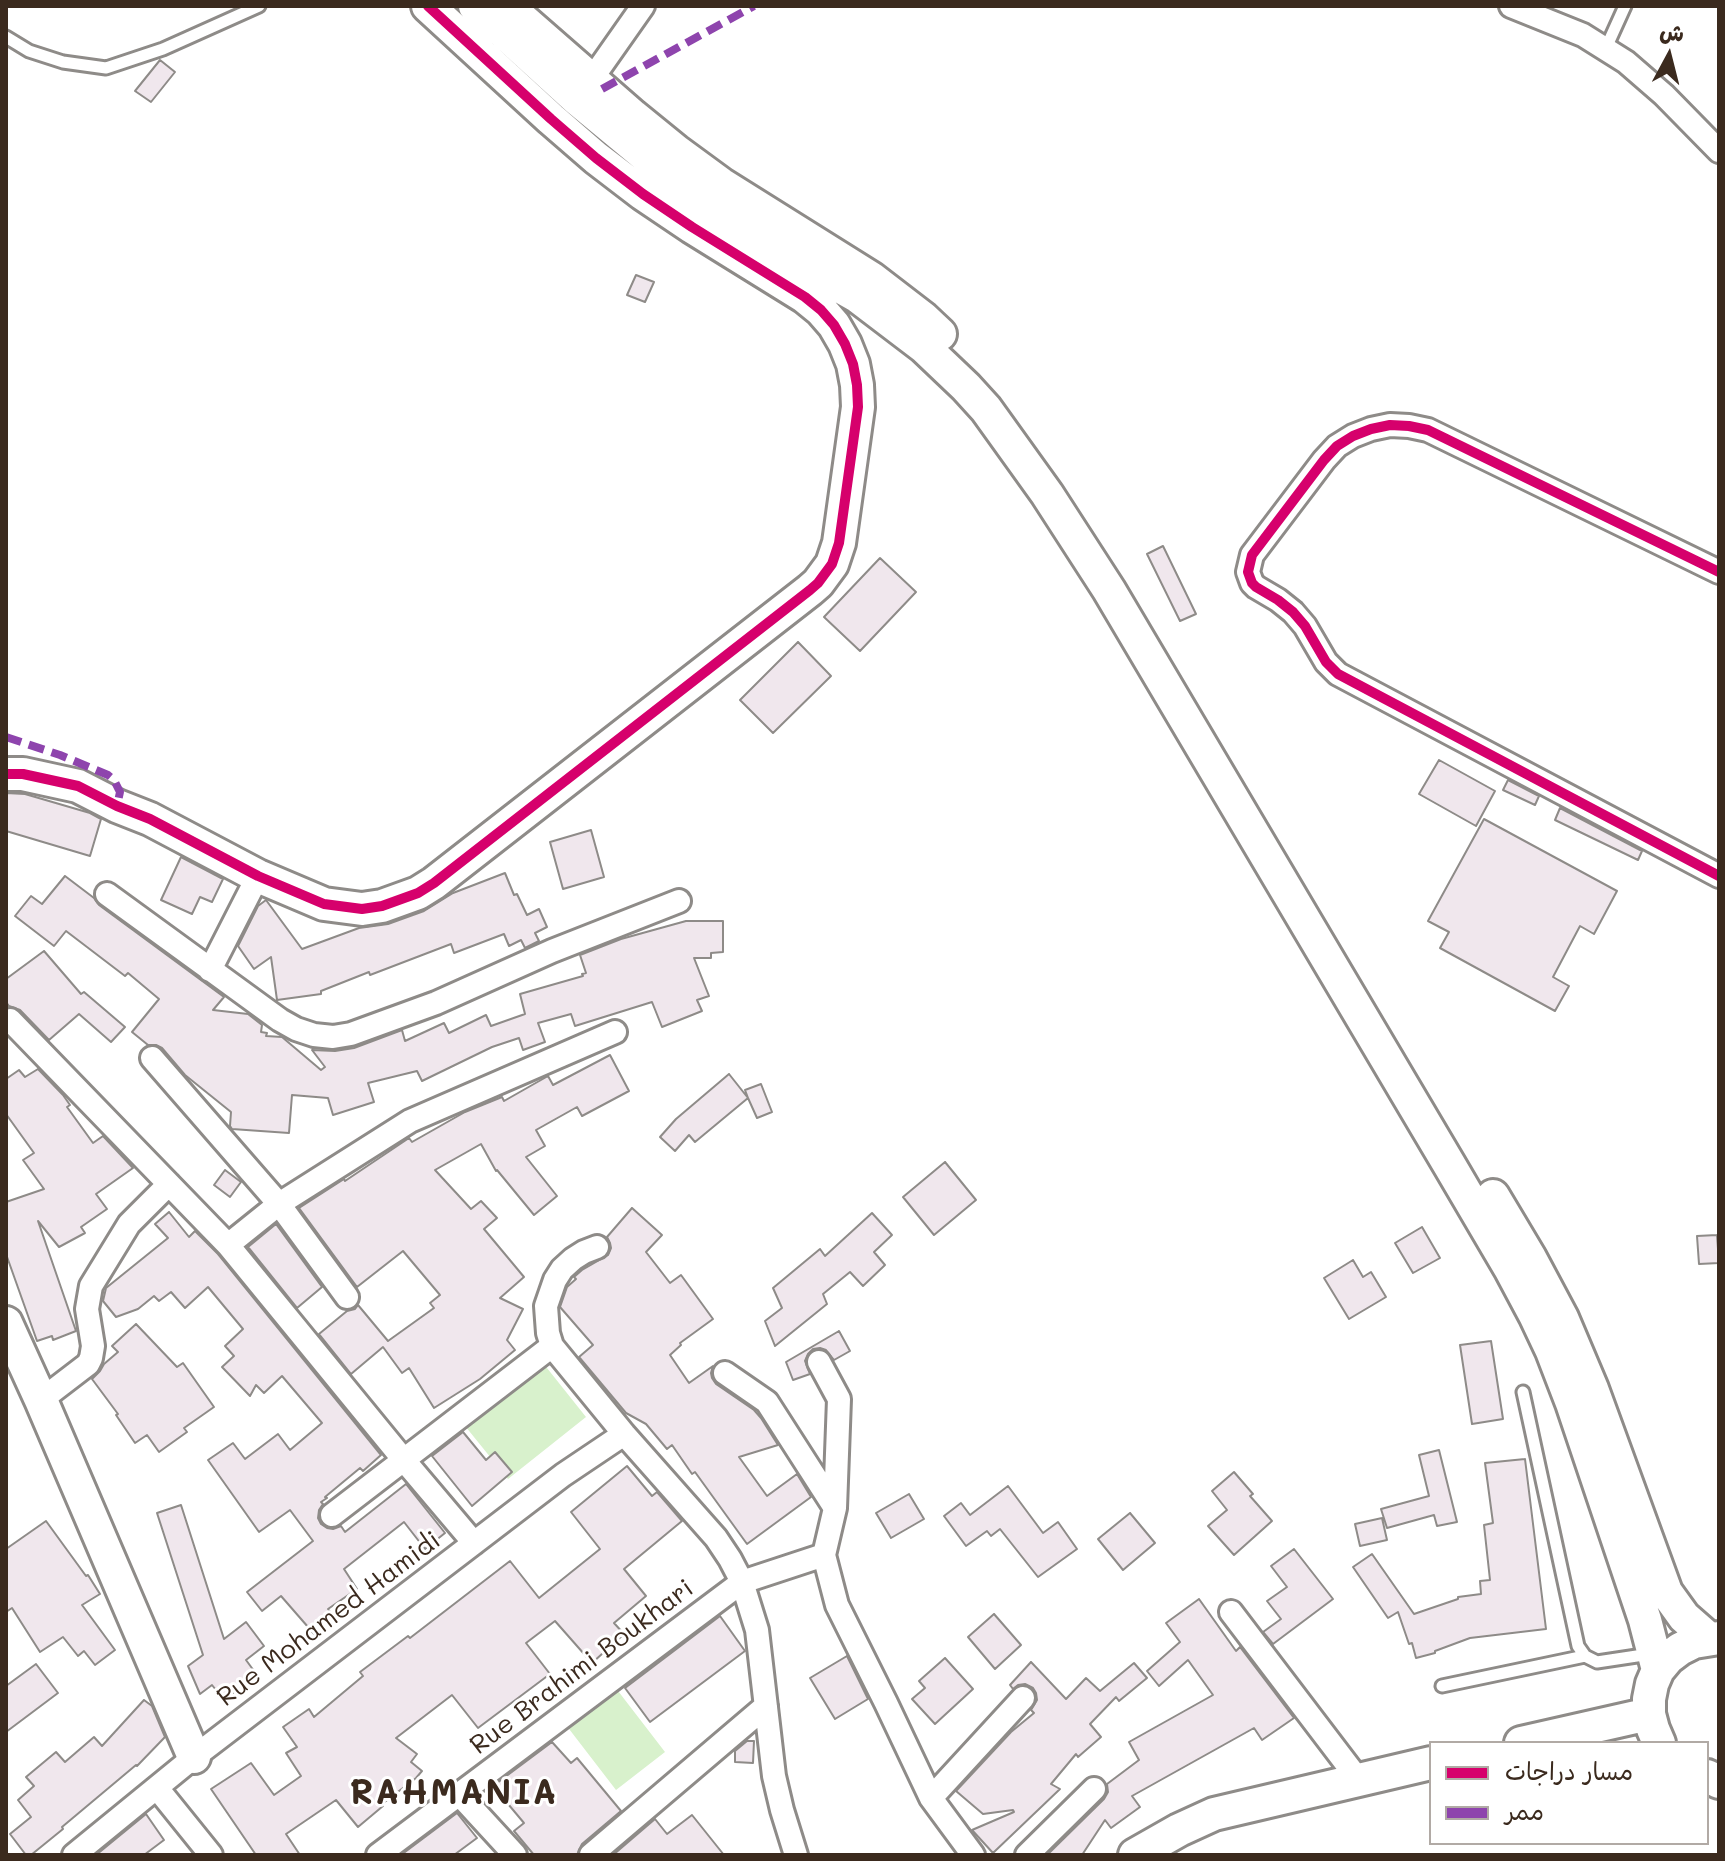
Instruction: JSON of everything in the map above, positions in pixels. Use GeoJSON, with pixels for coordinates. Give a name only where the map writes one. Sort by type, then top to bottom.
{"type":"FeatureCollection","features":[{"type":"Feature","properties":{"kind":"main road"},"geometry":{"type":"LineString","coordinates":[[6,774],[23,774],[78,786],[305,898],[343,908],[382,906],[418,893],[434,883],[818,583],[832,564],[839,543],[858,407],[853,364],[834,325],[805,297],[692,227],[596,158],[428,6]]}},
{"type":"Feature","properties":{"kind":"main road"},"geometry":{"type":"LineString","coordinates":[[475,6],[577,99],[664,171],[804,266],[864,287]]}},
{"type":"Feature","properties":{"kind":"main road"},"geometry":{"type":"LineString","coordinates":[[507,6],[676,151],[864,287],[986,409],[1047,494],[1109,590],[1511,1270],[1546,1339],[1647,1582],[1656,1662],[1649,1699],[1654,1729],[1540,1741]]}},
{"type":"Feature","properties":{"kind":"main road"},"geometry":{"type":"LineString","coordinates":[[834,325],[864,287]]}},
{"type":"Feature","properties":{"kind":"main road"},"geometry":{"type":"LineString","coordinates":[[6,1323],[194,1757]]}},
{"type":"Feature","properties":{"kind":"main road"},"geometry":{"type":"LineString","coordinates":[[1647,1582],[1695,1628],[1714,1638]]}},
{"type":"Feature","properties":{"kind":"main road"},"geometry":{"type":"LineString","coordinates":[[1656,1662],[1694,1642],[1714,1638]]}},
{"type":"Feature","properties":{"kind":"main road"},"geometry":{"type":"LineString","coordinates":[[1135,1855],[1214,1814],[1429,1763]]}},
{"type":"Feature","properties":{"kind":"street"},"geometry":{"type":"LineString","coordinates":[[591,80],[643,6]]}},
{"type":"Feature","properties":{"kind":"street"},"geometry":{"type":"LineString","coordinates":[[1511,6],[1583,35],[1606,48],[1646,78],[1719,151]]}},
{"type":"Feature","properties":{"kind":"street"},"geometry":{"type":"LineString","coordinates":[[1719,572],[1428,430],[1390,425],[1353,436],[1337,446],[1252,555],[1248,572],[1256,587],[1293,612],[1326,662],[1345,678],[1719,876]]}},
{"type":"Feature","properties":{"kind":"street"},"geometry":{"type":"LineString","coordinates":[[210,970],[258,876]]}},
{"type":"Feature","properties":{"kind":"street"},"geometry":{"type":"LineString","coordinates":[[107,894],[280,1020],[296,1029],[323,1036],[351,1034],[436,1003],[552,951],[679,901]]}},
{"type":"Feature","properties":{"kind":"street"},"geometry":{"type":"LineString","coordinates":[[10,1020],[228,1245],[474,1543]]}},
{"type":"Feature","properties":{"kind":"street"},"geometry":{"type":"LineString","coordinates":[[228,1245],[279,1204],[410,1121],[615,1032]]}},
{"type":"Feature","properties":{"kind":"street"},"geometry":{"type":"LineString","coordinates":[[152,1058],[279,1204],[347,1297]]}},
{"type":"Feature","properties":{"kind":"street"},"geometry":{"type":"LineString","coordinates":[[41,1400],[84,1368],[91,1358],[93,1346],[87,1309],[91,1286],[129,1224],[169,1184]]}},
{"type":"Feature","properties":{"kind":"street"},"geometry":{"type":"LineString","coordinates":[[597,1247],[573,1259],[555,1280],[545,1319],[552,1346],[624,1434],[716,1538],[742,1582],[757,1630],[774,1776],[796,1855]]}},
{"type":"Feature","properties":{"kind":"street"},"geometry":{"type":"LineString","coordinates":[[332,1515],[552,1346]]}},
{"type":"Feature","properties":{"kind":"street"},"geometry":{"type":"LineString","coordinates":[[819,1362],[839,1399],[835,1508],[824,1555],[837,1605],[931,1798],[973,1855]]}},
{"type":"Feature","properties":{"kind":"street"},"geometry":{"type":"LineString","coordinates":[[725,1373],[767,1402],[835,1508]]}},
{"type":"Feature","properties":{"kind":"street","name":"Rue Mohamed Hamidi"},"geometry":{"type":"LineString","coordinates":[[74,1855],[194,1757],[563,1475],[624,1434]]}},
{"type":"Feature","properties":{"kind":"street","name":"Rue Brahimi Boukhari"},"geometry":{"type":"LineString","coordinates":[[378,1855],[742,1582],[824,1555]]}},
{"type":"Feature","properties":{"kind":"street"},"geometry":{"type":"LineString","coordinates":[[1231,1612],[1358,1779]]}},
{"type":"Feature","properties":{"kind":"street"},"geometry":{"type":"LineString","coordinates":[[931,1798],[1023,1698]]}},
{"type":"Feature","properties":{"kind":"street"},"geometry":{"type":"LineString","coordinates":[[591,1855],[766,1706]]}},
{"type":"Feature","properties":{"kind":"street"},"geometry":{"type":"LineString","coordinates":[[157,1788],[211,1855]]}},
{"type":"Feature","properties":{"kind":"street"},"geometry":{"type":"LineString","coordinates":[[1027,1855],[1094,1789]]}},
{"type":"Feature","properties":{"kind":"street"},"geometry":{"type":"LineString","coordinates":[[459,1794],[515,1855]]}},
{"type":"Feature","properties":{"kind":"lane"},"geometry":{"type":"LineString","coordinates":[[6,37],[29,51],[63,62],[106,68],[163,49],[259,6]]}},
{"type":"Feature","properties":{"kind":"lane"},"geometry":{"type":"LineString","coordinates":[[1606,48],[1625,6]]}},
{"type":"Feature","properties":{"kind":"lane"},"geometry":{"type":"LineString","coordinates":[[1523,1392],[1576,1641],[1585,1656],[1597,1662],[1656,1662]]}},
{"type":"Feature","properties":{"kind":"lane"},"geometry":{"type":"LineString","coordinates":[[1442,1686],[1585,1656]]}},
{"type":"Feature","properties":{"kind":"green space"},"geometry":{"type":"Polygon","coordinates":[[[539,1358],[586,1417],[508,1479],[461,1421],[539,1358]]]}},
{"type":"Feature","properties":{"kind":"green space"},"geometry":{"type":"Polygon","coordinates":[[[615,1687],[665,1752],[616,1790],[566,1725],[615,1687]]]}},
{"type":"Feature","properties":{"kind":"building"},"geometry":{"type":"Polygon","coordinates":[[[160,60],[175,72],[151,102],[135,91],[160,60]]]}},
{"type":"Feature","properties":{"kind":"building"},"geometry":{"type":"Polygon","coordinates":[[[636,275],[654,282],[645,302],[627,295],[636,275]]]}},
{"type":"Feature","properties":{"kind":"building"},"geometry":{"type":"Polygon","coordinates":[[[1163,546],[1196,614],[1180,621],[1147,554],[1163,546]]]}},
{"type":"Feature","properties":{"kind":"building"},"geometry":{"type":"Polygon","coordinates":[[[880,558],[916,592],[860,651],[824,617],[880,558]]]}},
{"type":"Feature","properties":{"kind":"building"},"geometry":{"type":"Polygon","coordinates":[[[798,642],[831,676],[773,733],[740,700],[798,642]]]}},
{"type":"Feature","properties":{"kind":"building"},"geometry":{"type":"Polygon","coordinates":[[[1439,760],[1495,791],[1476,826],[1419,794],[1439,760]]]}},
{"type":"Feature","properties":{"kind":"building"},"geometry":{"type":"Polygon","coordinates":[[[1508,780],[1539,796],[1535,805],[1503,790],[1508,780]]]}},
{"type":"Feature","properties":{"kind":"building"},"geometry":{"type":"Polygon","coordinates":[[[6,793],[25,794],[101,819],[90,856],[6,831],[6,793]]]}},
{"type":"Feature","properties":{"kind":"building"},"geometry":{"type":"Polygon","coordinates":[[[1560,808],[1642,851],[1638,860],[1555,820],[1560,808]]]}},
{"type":"Feature","properties":{"kind":"building"},"geometry":{"type":"Polygon","coordinates":[[[1484,819],[1617,891],[1594,934],[1580,926],[1553,977],[1569,986],[1555,1011],[1440,948],[1449,932],[1428,921],[1484,819]]]}},
{"type":"Feature","properties":{"kind":"building"},"geometry":{"type":"Polygon","coordinates":[[[591,830],[604,877],[563,889],[550,842],[591,830]]]}},
{"type":"Feature","properties":{"kind":"building"},"geometry":{"type":"Polygon","coordinates":[[[181,857],[223,879],[212,902],[200,897],[192,914],[161,900],[181,857]]]}},
{"type":"Feature","properties":{"kind":"building"},"geometry":{"type":"Polygon","coordinates":[[[505,873],[527,915],[539,909],[547,927],[535,933],[539,941],[525,948],[521,940],[509,946],[504,934],[454,953],[451,944],[370,975],[369,972],[321,991],[321,994],[277,1000],[271,957],[254,969],[238,946],[258,906],[266,900],[302,949],[359,928],[388,924],[424,911],[453,893],[505,873]]]}},
{"type":"Feature","properties":{"kind":"building"},"geometry":{"type":"Polygon","coordinates":[[[65,876],[99,905],[224,997],[213,1010],[248,1014],[262,1025],[261,1032],[267,1033],[266,1036],[282,1037],[321,1070],[325,1067],[312,1050],[354,1048],[402,1030],[405,1041],[444,1023],[449,1033],[486,1015],[491,1026],[525,1014],[520,994],[583,976],[586,973],[580,955],[621,939],[686,921],[723,921],[723,952],[711,953],[711,958],[694,958],[709,996],[697,1000],[702,1011],[662,1027],[652,1002],[575,1026],[571,1014],[538,1023],[545,1042],[523,1050],[519,1038],[492,1047],[422,1081],[417,1071],[368,1083],[374,1102],[333,1115],[328,1098],[292,1095],[289,1133],[232,1129],[231,1112],[185,1075],[162,1048],[148,1045],[132,1032],[159,999],[128,973],[125,976],[66,931],[54,946],[15,916],[31,896],[42,904],[65,876]]]}},
{"type":"Feature","properties":{"kind":"building"},"geometry":{"type":"Polygon","coordinates":[[[44,951],[81,994],[84,992],[125,1027],[111,1042],[79,1014],[49,1040],[20,1010],[6,1002],[6,979],[44,951]]]}},
{"type":"Feature","properties":{"kind":"building"},"geometry":{"type":"Polygon","coordinates":[[[610,1055],[629,1091],[582,1116],[577,1107],[536,1130],[545,1146],[526,1157],[557,1196],[534,1215],[496,1171],[481,1144],[435,1170],[471,1209],[481,1201],[497,1218],[484,1229],[524,1277],[500,1298],[523,1309],[507,1340],[515,1350],[480,1379],[434,1408],[409,1368],[402,1373],[383,1347],[351,1374],[319,1334],[358,1305],[388,1341],[434,1308],[430,1303],[440,1295],[403,1251],[357,1287],[299,1208],[409,1138],[412,1142],[465,1112],[502,1097],[504,1101],[548,1076],[553,1085],[610,1055]]]}},
{"type":"Feature","properties":{"kind":"building"},"geometry":{"type":"Polygon","coordinates":[[[38,1069],[63,1095],[70,1105],[67,1107],[93,1143],[103,1136],[133,1168],[96,1194],[107,1209],[81,1227],[85,1233],[59,1247],[38,1221],[76,1331],[53,1340],[52,1336],[37,1341],[6,1254],[6,1202],[44,1189],[23,1160],[34,1153],[6,1114],[6,1079],[19,1070],[25,1077],[38,1069]]]}},
{"type":"Feature","properties":{"kind":"building"},"geometry":{"type":"Polygon","coordinates":[[[729,1074],[748,1098],[695,1142],[689,1135],[675,1151],[660,1137],[676,1119],[729,1074]]]}},
{"type":"Feature","properties":{"kind":"building"},"geometry":{"type":"Polygon","coordinates":[[[761,1084],[772,1112],[757,1118],[745,1090],[761,1084]]]}},
{"type":"Feature","properties":{"kind":"building"},"geometry":{"type":"Polygon","coordinates":[[[945,1162],[976,1200],[934,1235],[903,1197],[945,1162]]]}},
{"type":"Feature","properties":{"kind":"building"},"geometry":{"type":"Polygon","coordinates":[[[225,1170],[241,1182],[230,1197],[214,1185],[225,1170]]]}},
{"type":"Feature","properties":{"kind":"building"},"geometry":{"type":"Polygon","coordinates":[[[632,1208],[662,1235],[646,1252],[670,1283],[681,1275],[713,1319],[680,1343],[670,1355],[689,1383],[713,1366],[711,1373],[716,1384],[761,1418],[778,1445],[739,1457],[767,1496],[797,1474],[811,1497],[747,1544],[672,1445],[667,1449],[646,1424],[626,1413],[579,1357],[593,1345],[560,1307],[567,1287],[576,1279],[574,1277],[608,1255],[611,1248],[607,1237],[632,1208]]]}},
{"type":"Feature","properties":{"kind":"building"},"geometry":{"type":"Polygon","coordinates":[[[169,1212],[189,1237],[195,1231],[218,1254],[381,1455],[325,1497],[319,1510],[321,1524],[333,1529],[341,1526],[345,1532],[406,1484],[445,1533],[425,1549],[404,1522],[344,1569],[357,1589],[328,1609],[335,1618],[315,1635],[281,1596],[262,1611],[247,1592],[313,1541],[290,1510],[259,1532],[208,1460],[233,1443],[245,1459],[278,1434],[290,1450],[322,1423],[282,1376],[264,1393],[256,1385],[250,1396],[222,1367],[234,1356],[225,1346],[243,1329],[208,1287],[185,1308],[171,1292],[159,1301],[154,1296],[138,1309],[116,1317],[103,1301],[106,1288],[168,1238],[155,1224],[169,1212]]]}},
{"type":"Feature","properties":{"kind":"building"},"geometry":{"type":"Polygon","coordinates":[[[872,1213],[892,1235],[874,1252],[885,1265],[863,1286],[850,1272],[823,1294],[827,1304],[775,1346],[765,1321],[782,1308],[773,1288],[820,1249],[825,1256],[872,1213]]]}},
{"type":"Feature","properties":{"kind":"building"},"geometry":{"type":"Polygon","coordinates":[[[276,1224],[322,1287],[297,1308],[248,1247],[276,1224]]]}},
{"type":"Feature","properties":{"kind":"building"},"geometry":{"type":"Polygon","coordinates":[[[1422,1227],[1440,1258],[1413,1273],[1395,1243],[1422,1227]]]}},
{"type":"Feature","properties":{"kind":"building"},"geometry":{"type":"Polygon","coordinates":[[[1717,1235],[1719,1263],[1699,1264],[1697,1236],[1717,1235]]]}},
{"type":"Feature","properties":{"kind":"building"},"geometry":{"type":"Polygon","coordinates":[[[1353,1260],[1363,1277],[1371,1272],[1386,1297],[1349,1319],[1324,1278],[1353,1260]]]}},
{"type":"Feature","properties":{"kind":"building"},"geometry":{"type":"Polygon","coordinates":[[[136,1324],[177,1367],[183,1363],[214,1407],[184,1428],[187,1432],[159,1452],[147,1435],[135,1443],[92,1379],[118,1352],[112,1346],[136,1324]]]}},
{"type":"Feature","properties":{"kind":"building"},"geometry":{"type":"Polygon","coordinates":[[[839,1331],[850,1351],[834,1360],[826,1350],[813,1349],[805,1361],[810,1374],[793,1380],[786,1362],[839,1331]]]}},
{"type":"Feature","properties":{"kind":"building"},"geometry":{"type":"Polygon","coordinates":[[[1491,1341],[1503,1419],[1472,1424],[1460,1345],[1491,1341]]]}},
{"type":"Feature","properties":{"kind":"building"},"geometry":{"type":"Polygon","coordinates":[[[463,1432],[486,1460],[495,1452],[512,1472],[472,1506],[432,1456],[463,1432]]]}},
{"type":"Feature","properties":{"kind":"building"},"geometry":{"type":"Polygon","coordinates":[[[1439,1450],[1457,1522],[1437,1526],[1434,1515],[1387,1528],[1381,1509],[1429,1496],[1419,1455],[1439,1450]]]}},
{"type":"Feature","properties":{"kind":"building"},"geometry":{"type":"Polygon","coordinates":[[[1525,1459],[1546,1629],[1470,1638],[1416,1658],[1398,1612],[1388,1618],[1353,1567],[1372,1554],[1414,1614],[1458,1597],[1481,1594],[1480,1581],[1490,1580],[1484,1525],[1493,1523],[1485,1463],[1525,1459]]]}},
{"type":"Feature","properties":{"kind":"building"},"geometry":{"type":"Polygon","coordinates":[[[627,1466],[652,1496],[657,1492],[682,1521],[624,1569],[646,1596],[614,1623],[624,1634],[592,1663],[555,1621],[526,1643],[550,1674],[478,1728],[452,1695],[396,1738],[417,1754],[411,1762],[422,1771],[358,1827],[336,1800],[286,1834],[300,1855],[256,1855],[211,1789],[251,1763],[274,1795],[301,1776],[286,1753],[297,1747],[283,1727],[309,1709],[314,1717],[363,1676],[360,1672],[408,1636],[410,1638],[510,1561],[539,1598],[600,1549],[571,1512],[627,1466]]]}},
{"type":"Feature","properties":{"kind":"building"},"geometry":{"type":"Polygon","coordinates":[[[1234,1472],[1272,1521],[1234,1555],[1208,1526],[1227,1510],[1212,1491],[1234,1472]]]}},
{"type":"Feature","properties":{"kind":"building"},"geometry":{"type":"Polygon","coordinates":[[[1008,1486],[1043,1533],[1058,1522],[1077,1549],[1038,1577],[1000,1529],[991,1536],[987,1531],[966,1546],[944,1516],[961,1503],[970,1515],[1008,1486]]]}},
{"type":"Feature","properties":{"kind":"building"},"geometry":{"type":"Polygon","coordinates":[[[909,1494],[924,1519],[891,1538],[876,1513],[909,1494]]]}},
{"type":"Feature","properties":{"kind":"building"},"geometry":{"type":"Polygon","coordinates":[[[181,1505],[224,1639],[246,1622],[264,1646],[246,1660],[257,1675],[224,1700],[212,1685],[200,1694],[188,1666],[203,1655],[157,1513],[181,1505]]]}},
{"type":"Feature","properties":{"kind":"building"},"geometry":{"type":"Polygon","coordinates":[[[1130,1513],[1155,1543],[1123,1570],[1098,1539],[1130,1513]]]}},
{"type":"Feature","properties":{"kind":"building"},"geometry":{"type":"Polygon","coordinates":[[[1382,1518],[1387,1540],[1360,1546],[1355,1524],[1382,1518]]]}},
{"type":"Feature","properties":{"kind":"building"},"geometry":{"type":"Polygon","coordinates":[[[46,1521],[100,1594],[82,1605],[115,1650],[95,1665],[84,1651],[78,1656],[63,1637],[40,1652],[12,1608],[6,1612],[6,1549],[46,1521]]]}},
{"type":"Feature","properties":{"kind":"building"},"geometry":{"type":"Polygon","coordinates":[[[1294,1549],[1333,1599],[1273,1644],[1263,1632],[1281,1619],[1267,1601],[1287,1587],[1271,1566],[1294,1549]]]}},
{"type":"Feature","properties":{"kind":"building"},"geometry":{"type":"Polygon","coordinates":[[[1199,1599],[1236,1651],[1240,1647],[1294,1718],[1262,1740],[1254,1728],[1132,1796],[1140,1807],[1111,1828],[1105,1820],[1082,1855],[1047,1855],[1104,1799],[1108,1792],[1107,1784],[1139,1760],[1129,1742],[1213,1695],[1188,1660],[1159,1686],[1147,1671],[1180,1642],[1166,1623],[1199,1599]]]}},
{"type":"Feature","properties":{"kind":"building"},"geometry":{"type":"Polygon","coordinates":[[[994,1614],[1021,1645],[995,1669],[968,1637],[994,1614]]]}},
{"type":"Feature","properties":{"kind":"building"},"geometry":{"type":"Polygon","coordinates":[[[720,1616],[745,1651],[650,1722],[625,1688],[720,1616]]]}},
{"type":"Feature","properties":{"kind":"building"},"geometry":{"type":"Polygon","coordinates":[[[847,1656],[868,1699],[835,1719],[810,1678],[847,1656]]]}},
{"type":"Feature","properties":{"kind":"building"},"geometry":{"type":"Polygon","coordinates":[[[945,1658],[973,1689],[935,1724],[912,1699],[925,1688],[919,1681],[945,1658]]]}},
{"type":"Feature","properties":{"kind":"building"},"geometry":{"type":"Polygon","coordinates":[[[1031,1662],[1066,1699],[1086,1678],[1100,1691],[1134,1663],[1147,1678],[1119,1701],[1116,1697],[1090,1724],[1101,1737],[1078,1757],[1076,1754],[1051,1784],[1060,1789],[993,1853],[972,1830],[1013,1810],[983,1814],[956,1791],[1011,1732],[1034,1713],[1031,1710],[1037,1700],[1033,1688],[1025,1684],[1013,1689],[1010,1685],[1031,1662]]]}},
{"type":"Feature","properties":{"kind":"building"},"geometry":{"type":"Polygon","coordinates":[[[36,1664],[58,1693],[6,1732],[6,1686],[36,1664]]]}},
{"type":"Feature","properties":{"kind":"building"},"geometry":{"type":"Polygon","coordinates":[[[144,1700],[152,1706],[165,1737],[137,1766],[63,1829],[31,1855],[26,1855],[10,1834],[31,1817],[18,1800],[34,1786],[26,1777],[56,1752],[65,1762],[94,1737],[102,1746],[144,1700]]]}},
{"type":"Feature","properties":{"kind":"building"},"geometry":{"type":"Polygon","coordinates":[[[747,1741],[754,1741],[753,1763],[735,1762],[735,1751],[747,1741]]]}},
{"type":"Feature","properties":{"kind":"building"},"geometry":{"type":"Polygon","coordinates":[[[552,1742],[571,1763],[577,1758],[621,1811],[582,1844],[577,1855],[534,1855],[514,1831],[524,1823],[493,1786],[552,1742]]]}},
{"type":"Feature","properties":{"kind":"building"},"geometry":{"type":"Polygon","coordinates":[[[457,1813],[477,1838],[454,1855],[401,1855],[457,1813]]]}},
{"type":"Feature","properties":{"kind":"building"},"geometry":{"type":"Polygon","coordinates":[[[146,1814],[164,1840],[144,1855],[96,1855],[146,1814]]]}},
{"type":"Feature","properties":{"kind":"building"},"geometry":{"type":"Polygon","coordinates":[[[692,1815],[724,1855],[613,1855],[655,1819],[667,1834],[692,1815]]]}},
{"type":"Feature","properties":{"kind":"marked path"},"geometry":{"type":"LineString","coordinates":[[602,89],[754,6]]}},
{"type":"Feature","properties":{"kind":"marked path"},"geometry":{"type":"LineString","coordinates":[[6,737],[108,775],[120,792],[117,806]]}},
{"type":"Feature","properties":{"kind":"cycle path"},"geometry":{"type":"LineString","coordinates":[[6,774],[23,774],[78,786],[150,819],[258,876],[324,904],[362,909],[382,906],[418,893],[434,883],[810,590],[832,564],[839,543],[858,407],[853,364],[834,325],[805,297],[692,227],[596,158],[428,6]]}},
{"type":"Feature","properties":{"kind":"cycle path"},"geometry":{"type":"LineString","coordinates":[[1719,572],[1428,430],[1390,425],[1353,436],[1337,446],[1252,555],[1248,572],[1256,587],[1293,612],[1326,662],[1338,674],[1719,876]]}},
{"type":"Feature","properties":{"kind":"district","name":"RAHMANIA"},"geometry":{"type":"Point","coordinates":[454,1794]}}]}
